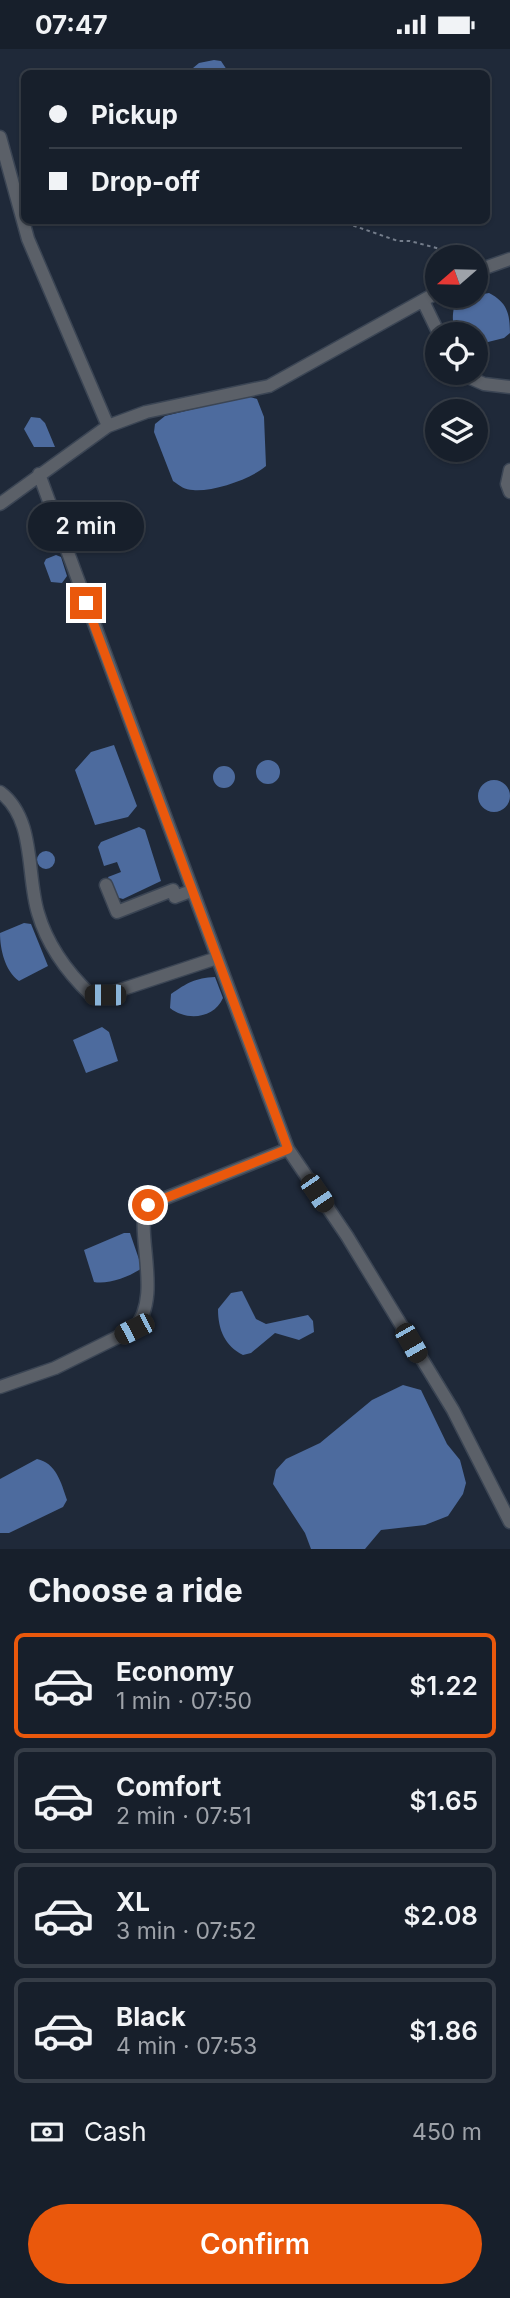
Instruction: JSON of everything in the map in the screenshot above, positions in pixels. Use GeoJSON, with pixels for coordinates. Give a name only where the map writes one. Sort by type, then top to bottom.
{"type":"FeatureCollection","features":[{"type":"Feature","properties":{"kind":"street"},"geometry":{"type":"LineString","coordinates":[[0,137],[21,218]]}},
{"type":"Feature","properties":{"kind":"street"},"geometry":{"type":"LineString","coordinates":[[23,224],[32,251],[108,426]]}},
{"type":"Feature","properties":{"kind":"street"},"geometry":{"type":"LineString","coordinates":[[488,267],[510,259]]}},
{"type":"Feature","properties":{"kind":"street"},"geometry":{"type":"LineString","coordinates":[[0,504],[108,426],[146,412],[269,386],[423,301],[433,322]]}},
{"type":"Feature","properties":{"kind":"street"},"geometry":{"type":"LineString","coordinates":[[488,384],[510,387]]}},
{"type":"Feature","properties":{"kind":"street"},"geometry":{"type":"LineString","coordinates":[[510,470],[510,492]]}},
{"type":"Feature","properties":{"kind":"street"},"geometry":{"type":"LineString","coordinates":[[39,474],[288,1149],[354,1247],[453,1410],[510,1523]]}},
{"type":"Feature","properties":{"kind":"street"},"geometry":{"type":"LineString","coordinates":[[0,792],[12,801],[26,835],[32,882],[43,926],[65,968],[91,995],[105,995],[217,958]]}},
{"type":"Feature","properties":{"kind":"street"},"geometry":{"type":"LineString","coordinates":[[106,885],[117,912],[173,890],[175,897],[191,891]]}},
{"type":"Feature","properties":{"kind":"street"},"geometry":{"type":"LineString","coordinates":[[0,1387],[55,1368],[134,1329],[143,1319],[147,1248],[142,1219],[148,1205],[288,1149]]}},
{"type":"Feature","properties":{"kind":"path"},"geometry":{"type":"LineString","coordinates":[[349,224],[398,241],[425,245]]}},
{"type":"Feature","properties":{"kind":"water"},"geometry":{"type":"Polygon","coordinates":[[[221,61],[227,70],[191,70],[199,63],[221,61]]]}},
{"type":"Feature","properties":{"kind":"water"},"geometry":{"type":"Polygon","coordinates":[[[488,293],[500,300],[506,309],[510,333],[504,338],[488,342],[488,322],[453,322],[453,315],[454,308],[488,308],[488,293]]]}},
{"type":"Feature","properties":{"kind":"water"},"geometry":{"type":"Polygon","coordinates":[[[247,396],[257,399],[264,417],[266,466],[242,480],[211,489],[187,489],[173,481],[154,432],[155,424],[165,416],[247,396]]]}},
{"type":"Feature","properties":{"kind":"water"},"geometry":{"type":"Polygon","coordinates":[[[31,417],[40,418],[45,423],[55,447],[34,447],[24,429],[31,417]]]}},
{"type":"Feature","properties":{"kind":"water"},"geometry":{"type":"Polygon","coordinates":[[[56,555],[61,557],[67,576],[62,583],[51,582],[44,563],[46,559],[56,555]]]}},
{"type":"Feature","properties":{"kind":"water"},"geometry":{"type":"Polygon","coordinates":[[[114,745],[137,806],[128,817],[95,825],[75,770],[91,752],[114,745]]]}},
{"type":"Feature","properties":{"kind":"water"},"geometry":{"type":"Polygon","coordinates":[[[268,760],[277,763],[280,772],[277,781],[268,784],[259,781],[256,772],[259,763],[268,760]]]}},
{"type":"Feature","properties":{"kind":"water"},"geometry":{"type":"Polygon","coordinates":[[[224,766],[232,769],[235,777],[232,785],[224,788],[216,785],[213,777],[216,769],[224,766]]]}},
{"type":"Feature","properties":{"kind":"water"},"geometry":{"type":"Polygon","coordinates":[[[494,780],[506,784],[510,796],[506,808],[494,812],[482,808],[478,796],[482,784],[494,780]]]}},
{"type":"Feature","properties":{"kind":"water"},"geometry":{"type":"Polygon","coordinates":[[[139,827],[145,830],[161,881],[123,899],[116,897],[108,877],[121,872],[117,862],[104,866],[98,847],[101,842],[139,827]]]}},
{"type":"Feature","properties":{"kind":"water"},"geometry":{"type":"Polygon","coordinates":[[[46,851],[52,854],[55,860],[52,866],[46,869],[40,866],[37,860],[40,854],[46,851]]]}},
{"type":"Feature","properties":{"kind":"water"},"geometry":{"type":"Polygon","coordinates":[[[24,923],[31,924],[48,966],[19,981],[10,972],[4,959],[0,933],[24,923]]]}},
{"type":"Feature","properties":{"kind":"water"},"geometry":{"type":"Polygon","coordinates":[[[215,977],[223,998],[213,1010],[199,1016],[191,1016],[170,1008],[171,994],[192,982],[215,977]]]}},
{"type":"Feature","properties":{"kind":"water"},"geometry":{"type":"Polygon","coordinates":[[[102,1027],[109,1032],[118,1061],[86,1073],[73,1040],[102,1027]]]}},
{"type":"Feature","properties":{"kind":"water"},"geometry":{"type":"Polygon","coordinates":[[[130,1233],[142,1268],[119,1279],[94,1282],[84,1250],[130,1233]]]}},
{"type":"Feature","properties":{"kind":"water"},"geometry":{"type":"Polygon","coordinates":[[[242,1291],[256,1319],[266,1324],[308,1315],[313,1321],[314,1332],[299,1340],[275,1333],[251,1353],[243,1355],[224,1337],[219,1324],[218,1309],[231,1293],[242,1291]]]}},
{"type":"Feature","properties":{"kind":"water"},"geometry":{"type":"Polygon","coordinates":[[[403,1385],[421,1390],[447,1444],[460,1460],[466,1483],[463,1494],[448,1516],[425,1525],[381,1530],[365,1549],[311,1549],[305,1533],[273,1484],[276,1470],[286,1459],[320,1443],[372,1400],[403,1385]]]}},
{"type":"Feature","properties":{"kind":"water"},"geometry":{"type":"Polygon","coordinates":[[[37,1459],[53,1469],[67,1500],[63,1507],[9,1533],[0,1533],[0,1479],[37,1459]]]}},
{"type":"Feature","properties":{"kind":"route"},"geometry":{"type":"LineString","coordinates":[[86,603],[174,845],[256,1056],[271,1111],[288,1149],[148,1205]]}}]}
